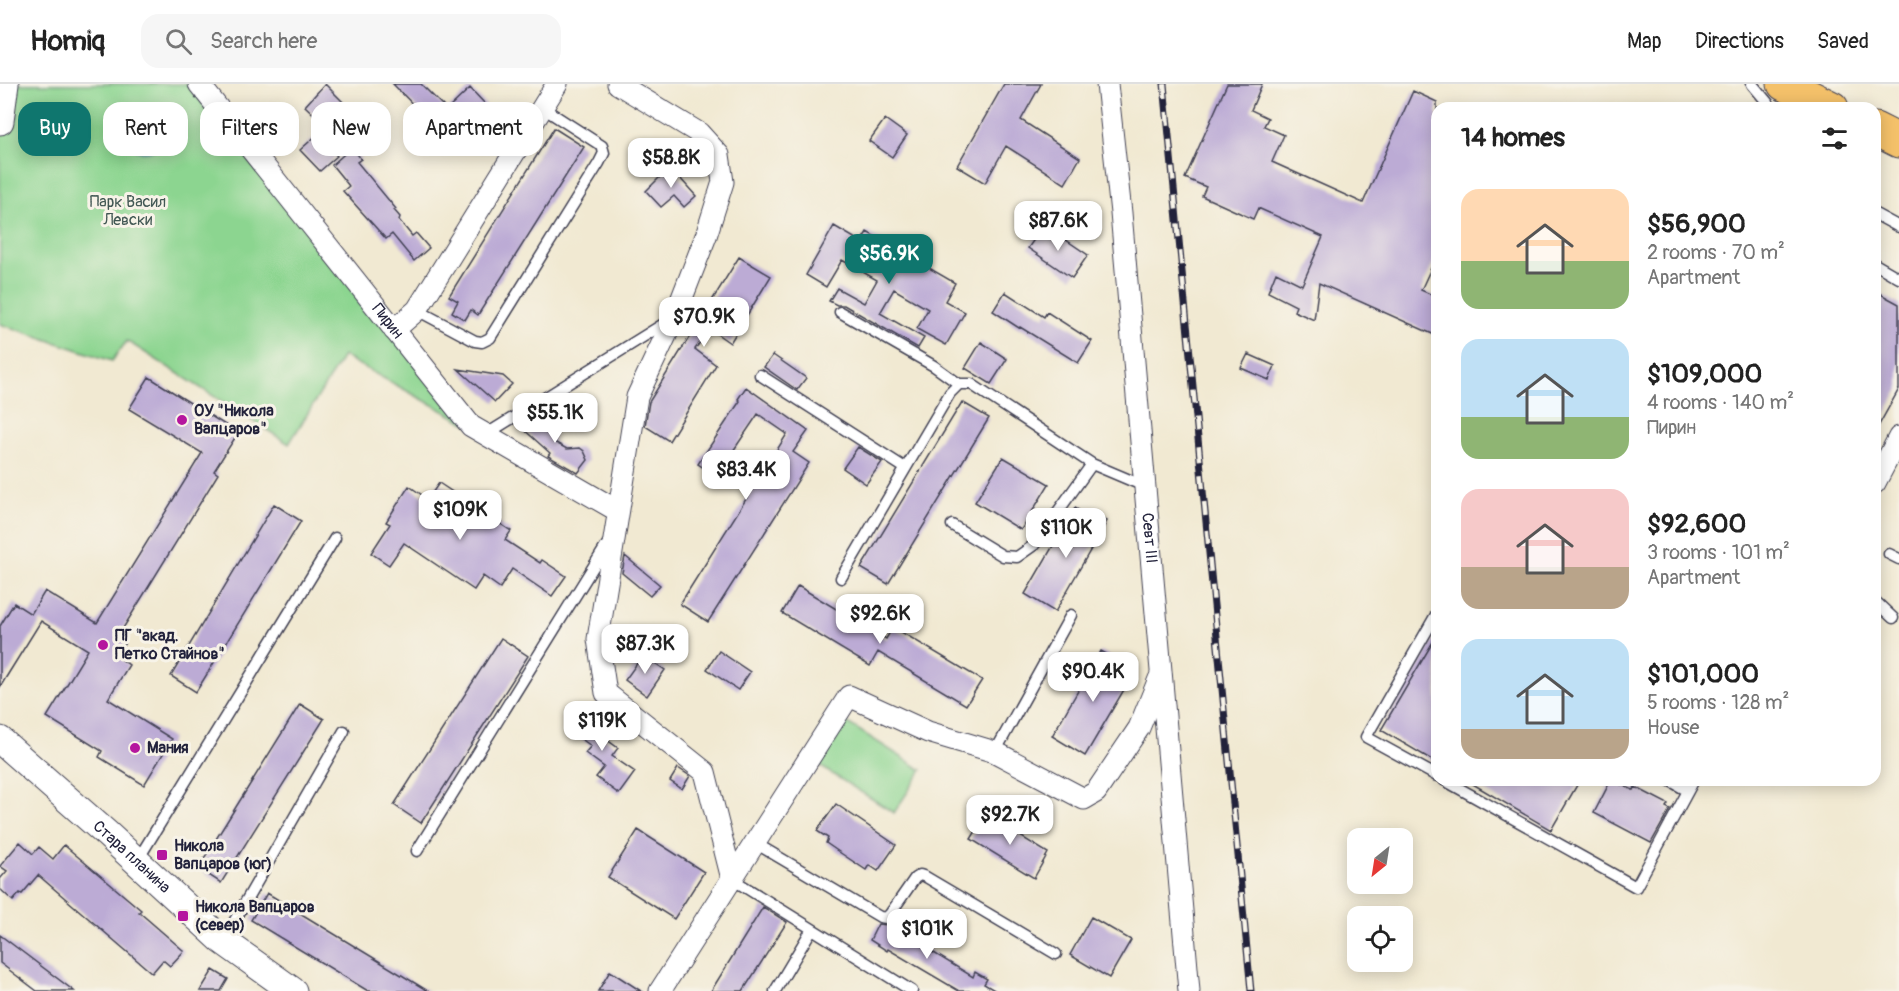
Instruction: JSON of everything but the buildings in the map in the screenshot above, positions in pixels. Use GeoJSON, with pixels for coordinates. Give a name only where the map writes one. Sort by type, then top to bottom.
{"type":"FeatureCollection","features":[{"type":"Feature","properties":{"kind":"main road"},"geometry":{"type":"LineString","coordinates":[[1784,84],[1820,102]]}},
{"type":"Feature","properties":{"kind":"main road"},"geometry":{"type":"LineString","coordinates":[[1881,132],[1899,141]]}},
{"type":"Feature","properties":{"kind":"street"},"geometry":{"type":"LineString","coordinates":[[0,121],[5,84]]}},
{"type":"Feature","properties":{"kind":"street","name":"Пирин"},"geometry":{"type":"LineString","coordinates":[[199,84],[471,426],[618,511]]}},
{"type":"Feature","properties":{"kind":"street"},"geometry":{"type":"LineString","coordinates":[[543,108],[557,84]]}},
{"type":"Feature","properties":{"kind":"street"},"geometry":{"type":"LineString","coordinates":[[618,84],[699,133],[719,155],[723,182],[706,236],[675,316],[637,397],[598,639],[606,693],[705,772],[732,879]]}},
{"type":"Feature","properties":{"kind":"street","name":"Севт III"},"geometry":{"type":"LineString","coordinates":[[1107,84],[1121,213],[1189,991]]}},
{"type":"Feature","properties":{"kind":"street"},"geometry":{"type":"LineString","coordinates":[[394,330],[417,310],[513,156]]}},
{"type":"Feature","properties":{"kind":"street"},"geometry":{"type":"LineString","coordinates":[[1881,472],[1899,437]]}},
{"type":"Feature","properties":{"kind":"street"},"geometry":{"type":"LineString","coordinates":[[660,991],[849,696],[928,732],[995,752],[1083,799],[1096,792],[1139,728],[1161,674]]}},
{"type":"Feature","properties":{"kind":"street","name":"Стара планина"},"geometry":{"type":"LineString","coordinates":[[2,744],[137,861],[223,940],[294,991]]}},
{"type":"Feature","properties":{"kind":"lane"},"geometry":{"type":"LineString","coordinates":[[1752,84],[1767,102]]}},
{"type":"Feature","properties":{"kind":"lane"},"geometry":{"type":"LineString","coordinates":[[417,310],[475,341],[482,342],[490,338],[604,153],[602,146],[543,108]]}},
{"type":"Feature","properties":{"kind":"lane"},"geometry":{"type":"LineString","coordinates":[[1881,217],[1899,227]]}},
{"type":"Feature","properties":{"kind":"lane"},"geometry":{"type":"LineString","coordinates":[[1881,268],[1899,278]]}},
{"type":"Feature","properties":{"kind":"lane"},"geometry":{"type":"LineString","coordinates":[[840,312],[934,366],[959,384],[971,384],[1092,464],[1144,486]]}},
{"type":"Feature","properties":{"kind":"lane"},"geometry":{"type":"LineString","coordinates":[[485,435],[675,316]]}},
{"type":"Feature","properties":{"kind":"lane"},"geometry":{"type":"LineString","coordinates":[[760,375],[906,468]]}},
{"type":"Feature","properties":{"kind":"lane"},"geometry":{"type":"LineString","coordinates":[[841,578],[950,393],[959,384]]}},
{"type":"Feature","properties":{"kind":"lane"},"geometry":{"type":"LineString","coordinates":[[952,525],[1003,556],[1017,557],[1034,545],[1092,464]]}},
{"type":"Feature","properties":{"kind":"lane"},"geometry":{"type":"LineString","coordinates":[[417,851],[614,533]]}},
{"type":"Feature","properties":{"kind":"lane"},"geometry":{"type":"LineString","coordinates":[[137,861],[336,538]]}},
{"type":"Feature","properties":{"kind":"lane"},"geometry":{"type":"LineString","coordinates":[[1881,607],[1893,618]]}},
{"type":"Feature","properties":{"kind":"lane"},"geometry":{"type":"LineString","coordinates":[[995,752],[1071,615]]}},
{"type":"Feature","properties":{"kind":"lane"},"geometry":{"type":"LineString","coordinates":[[1431,623],[1366,737],[1431,773]]}},
{"type":"Feature","properties":{"kind":"lane"},"geometry":{"type":"LineString","coordinates":[[223,940],[344,731]]}},
{"type":"Feature","properties":{"kind":"lane"},"geometry":{"type":"LineString","coordinates":[[1455,786],[1636,886],[1691,786]]}},
{"type":"Feature","properties":{"kind":"lane"},"geometry":{"type":"LineString","coordinates":[[1679,786],[1688,791]]}},
{"type":"Feature","properties":{"kind":"lane"},"geometry":{"type":"LineString","coordinates":[[755,843],[880,917],[886,918],[890,914],[915,878],[920,875],[926,877],[1056,954]]}},
{"type":"Feature","properties":{"kind":"lane"},"geometry":{"type":"LineString","coordinates":[[732,879],[912,991]]}},
{"type":"Feature","properties":{"kind":"lane"},"geometry":{"type":"LineString","coordinates":[[775,991],[812,929]]}},
{"type":"Feature","properties":{"kind":"green space","name":"Парк Васил Левски"},"geometry":{"type":"Polygon","coordinates":[[[5,84],[199,84],[213,102],[200,102],[200,156],[256,156],[471,426],[343,356],[289,444],[127,341],[112,361],[0,324],[0,121],[5,84]]]}},
{"type":"Feature","properties":{"kind":"green space"},"geometry":{"type":"Polygon","coordinates":[[[843,720],[922,770],[894,813],[815,763],[843,720]]]}},
{"type":"Feature","properties":{"kind":"railway"},"geometry":{"type":"LineString","coordinates":[[1164,84],[1251,991]]}},
{"type":"Feature","properties":{"kind":"place","name":"ОУ \"Никола Вапцаров\""},"geometry":{"type":"Point","coordinates":[182,420]}},
{"type":"Feature","properties":{"kind":"place","name":"ПГ \"акад. Петко Стайнов\""},"geometry":{"type":"Point","coordinates":[103,645]}},
{"type":"Feature","properties":{"kind":"place","name":"Мания"},"geometry":{"type":"Point","coordinates":[135,748]}},
{"type":"Feature","properties":{"kind":"place","name":"Никола Вапцаров (юг)"},"geometry":{"type":"Point","coordinates":[162,855]}},
{"type":"Feature","properties":{"kind":"place","name":"Никола Вапцаров (север)"},"geometry":{"type":"Point","coordinates":[183,916]}}]}
